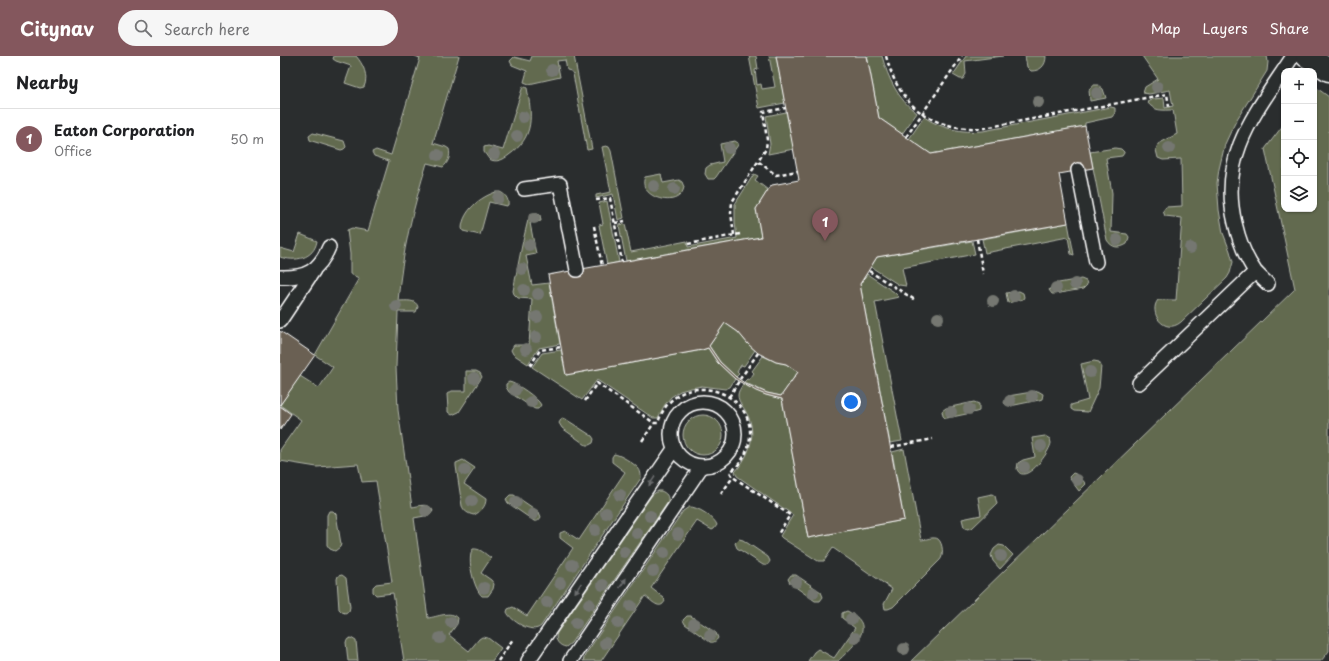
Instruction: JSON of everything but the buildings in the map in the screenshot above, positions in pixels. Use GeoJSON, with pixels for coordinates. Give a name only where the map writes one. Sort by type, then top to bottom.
{"type":"FeatureCollection","features":[{"type":"Feature","properties":{"kind":"main road"},"geometry":{"type":"LineString","coordinates":[[1307,56],[1329,70]]}},
{"type":"Feature","properties":{"kind":"lane"},"geometry":{"type":"LineString","coordinates":[[1268,284],[1255,272],[1244,252],[1237,233],[1232,208],[1231,177],[1235,158],[1250,122],[1293,56]]}},
{"type":"Feature","properties":{"kind":"lane"},"geometry":{"type":"LineString","coordinates":[[1078,170],[1096,262]]}},
{"type":"Feature","properties":{"kind":"lane"},"geometry":{"type":"LineString","coordinates":[[524,189],[560,184],[577,270]]}},
{"type":"Feature","properties":{"kind":"lane"},"geometry":{"type":"LineString","coordinates":[[280,321],[314,270],[324,259],[329,247]]}},
{"type":"Feature","properties":{"kind":"lane"},"geometry":{"type":"LineString","coordinates":[[280,277],[300,275],[314,270]]}},
{"type":"Feature","properties":{"kind":"lane"},"geometry":{"type":"LineString","coordinates":[[1139,383],[1255,272]]}},
{"type":"Feature","properties":{"kind":"lane"},"geometry":{"type":"LineString","coordinates":[[706,402],[717,405],[726,412],[732,421],[735,431],[731,451],[716,464],[706,467],[702,466],[696,466],[686,462],[678,456],[670,436],[671,425],[676,415],[684,407],[695,403],[706,402]]}},
{"type":"Feature","properties":{"kind":"lane"},"geometry":{"type":"LineString","coordinates":[[528,661],[674,449]]}},
{"type":"Feature","properties":{"kind":"lane"},"geometry":{"type":"LineString","coordinates":[[570,661],[702,466]]}},
{"type":"Feature","properties":{"kind":"path"},"geometry":{"type":"LineString","coordinates":[[886,56],[891,72],[905,99],[929,118],[957,128],[971,129],[991,127],[1167,94],[1169,107]]}},
{"type":"Feature","properties":{"kind":"path"},"geometry":{"type":"LineString","coordinates":[[906,137],[962,56]]}},
{"type":"Feature","properties":{"kind":"path"},"geometry":{"type":"LineString","coordinates":[[734,235],[731,213],[732,202],[764,155],[767,144],[763,112],[786,108]]}},
{"type":"Feature","properties":{"kind":"path"},"geometry":{"type":"LineString","coordinates":[[759,162],[776,175],[798,171]]}},
{"type":"Feature","properties":{"kind":"path"},"geometry":{"type":"LineString","coordinates":[[596,200],[610,198],[622,262]]}},
{"type":"Feature","properties":{"kind":"path"},"geometry":{"type":"LineString","coordinates":[[615,223],[625,221]]}},
{"type":"Feature","properties":{"kind":"path"},"geometry":{"type":"LineString","coordinates":[[594,226],[602,266]]}},
{"type":"Feature","properties":{"kind":"path"},"geometry":{"type":"LineString","coordinates":[[688,244],[740,234]]}},
{"type":"Feature","properties":{"kind":"path"},"geometry":{"type":"LineString","coordinates":[[977,240],[983,274]]}},
{"type":"Feature","properties":{"kind":"path"},"geometry":{"type":"LineString","coordinates":[[869,271],[914,300]]}},
{"type":"Feature","properties":{"kind":"path"},"geometry":{"type":"LineString","coordinates":[[530,366],[540,350],[561,347]]}},
{"type":"Feature","properties":{"kind":"path"},"geometry":{"type":"LineString","coordinates":[[729,397],[758,352]]}},
{"type":"Feature","properties":{"kind":"path"},"geometry":{"type":"LineString","coordinates":[[585,401],[597,383],[654,422],[658,423],[662,414],[671,402],[683,393],[697,389],[712,390],[729,397],[742,410],[748,423],[749,430],[746,452],[738,465],[730,472],[733,477],[790,515],[778,534]]}},
{"type":"Feature","properties":{"kind":"path"},"geometry":{"type":"LineString","coordinates":[[642,441],[654,422]]}},
{"type":"Feature","properties":{"kind":"path"},"geometry":{"type":"LineString","coordinates":[[890,447],[933,439]]}},
{"type":"Feature","properties":{"kind":"path"},"geometry":{"type":"LineString","coordinates":[[721,494],[733,477]]}},
{"type":"Feature","properties":{"kind":"path"},"geometry":{"type":"LineString","coordinates":[[498,661],[513,639]]}},
{"type":"Feature","properties":{"kind":"green space"},"geometry":{"type":"Polygon","coordinates":[[[334,56],[356,56],[366,74],[364,87],[360,88],[345,83],[351,66],[336,61],[333,59],[334,56]]]}},
{"type":"Feature","properties":{"kind":"green space"},"geometry":{"type":"Polygon","coordinates":[[[415,56],[459,56],[433,143],[449,149],[449,159],[443,167],[427,163],[405,248],[398,301],[413,302],[417,304],[418,307],[416,312],[398,312],[396,367],[398,410],[412,507],[421,505],[429,506],[433,511],[430,515],[414,518],[428,618],[452,614],[458,618],[457,624],[449,635],[469,651],[479,639],[482,637],[488,638],[501,648],[492,661],[404,661],[393,593],[376,595],[373,592],[373,587],[376,584],[392,582],[376,481],[362,482],[358,464],[317,467],[280,461],[280,450],[301,420],[280,405],[300,376],[319,388],[333,367],[315,355],[359,278],[350,274],[350,254],[347,230],[352,228],[368,231],[389,161],[374,156],[372,152],[376,150],[391,155],[420,58],[415,56]]]}},
{"type":"Feature","properties":{"kind":"green space"},"geometry":{"type":"Polygon","coordinates":[[[532,56],[574,56],[592,149],[587,150],[573,74],[571,71],[567,70],[565,60],[557,61],[560,77],[529,84],[524,82],[527,71],[512,65],[510,61],[514,57],[530,61],[532,56]]]}},
{"type":"Feature","properties":{"kind":"green space"},"geometry":{"type":"Polygon","coordinates":[[[749,56],[756,56],[758,69],[755,70],[757,85],[761,84],[762,89],[775,87],[769,56],[776,56],[785,103],[759,108],[749,56]]]}},
{"type":"Feature","properties":{"kind":"green space"},"geometry":{"type":"Polygon","coordinates":[[[867,56],[882,56],[887,72],[899,95],[910,108],[917,113],[902,134],[879,118],[867,56]]]}},
{"type":"Feature","properties":{"kind":"green space"},"geometry":{"type":"Polygon","coordinates":[[[966,56],[1003,56],[965,61],[966,74],[963,79],[960,79],[953,75],[966,56]]]}},
{"type":"Feature","properties":{"kind":"green space"},"geometry":{"type":"Polygon","coordinates":[[[1025,56],[1046,56],[1046,60],[1040,69],[1031,71],[1027,67],[1025,56]]]}},
{"type":"Feature","properties":{"kind":"green space"},"geometry":{"type":"Polygon","coordinates":[[[1142,56],[1267,56],[1268,62],[1267,71],[1237,119],[1225,144],[1219,169],[1217,183],[1219,210],[1223,233],[1233,262],[1230,273],[1227,278],[1175,326],[1169,326],[1159,321],[1156,316],[1155,305],[1158,300],[1176,300],[1182,218],[1165,216],[1163,211],[1166,207],[1182,206],[1181,159],[1163,160],[1158,158],[1156,150],[1158,144],[1177,134],[1173,110],[1156,109],[1147,102],[1153,99],[1164,98],[1165,108],[1173,106],[1170,90],[1149,94],[1143,93],[1145,87],[1158,79],[1142,56]]]}},
{"type":"Feature","properties":{"kind":"green space"},"geometry":{"type":"Polygon","coordinates":[[[1093,85],[1098,85],[1103,89],[1106,98],[1090,101],[1089,90],[1093,85]]]}},
{"type":"Feature","properties":{"kind":"green space"},"geometry":{"type":"Polygon","coordinates":[[[523,86],[527,88],[530,107],[530,125],[527,133],[523,141],[507,157],[502,160],[494,161],[489,159],[484,152],[484,147],[488,146],[503,150],[523,86]]]}},
{"type":"Feature","properties":{"kind":"green space"},"geometry":{"type":"Polygon","coordinates":[[[1317,88],[1329,97],[1329,651],[1321,661],[911,661],[1295,289],[1265,149],[1281,128],[1281,212],[1317,212],[1317,88]]]}},
{"type":"Feature","properties":{"kind":"green space"},"geometry":{"type":"Polygon","coordinates":[[[1111,107],[1115,108],[1115,113],[1112,117],[1085,123],[1085,126],[931,154],[909,139],[924,117],[938,125],[960,131],[983,131],[1111,107]]]}},
{"type":"Feature","properties":{"kind":"green space"},"geometry":{"type":"Polygon","coordinates":[[[786,112],[794,149],[768,154],[770,144],[766,116],[786,112]]]}},
{"type":"Feature","properties":{"kind":"green space"},"geometry":{"type":"Polygon","coordinates":[[[313,133],[344,141],[346,147],[341,150],[312,141],[310,140],[309,136],[313,133]]]}},
{"type":"Feature","properties":{"kind":"green space"},"geometry":{"type":"Polygon","coordinates":[[[735,141],[738,145],[716,177],[714,179],[708,179],[705,174],[706,168],[710,165],[723,162],[720,144],[735,141]]]}},
{"type":"Feature","properties":{"kind":"green space"},"geometry":{"type":"Polygon","coordinates":[[[602,147],[609,147],[611,151],[624,218],[618,220],[613,194],[596,198],[596,195],[611,192],[602,147]]]}},
{"type":"Feature","properties":{"kind":"green space"},"geometry":{"type":"Polygon","coordinates":[[[1115,148],[1121,149],[1124,152],[1122,156],[1106,158],[1112,193],[1111,232],[1127,234],[1129,237],[1127,244],[1121,247],[1111,245],[1107,240],[1090,152],[1115,148]]]}},
{"type":"Feature","properties":{"kind":"green space"},"geometry":{"type":"Polygon","coordinates":[[[661,174],[663,183],[679,180],[682,182],[684,187],[681,194],[668,200],[652,195],[647,190],[644,184],[645,177],[661,174]]]}},
{"type":"Feature","properties":{"kind":"green space"},"geometry":{"type":"Polygon","coordinates":[[[754,174],[758,176],[755,180],[768,190],[756,209],[761,237],[626,261],[619,225],[625,224],[631,252],[687,241],[688,247],[737,238],[735,204],[754,174]]]}},
{"type":"Feature","properties":{"kind":"green space"},"geometry":{"type":"Polygon","coordinates":[[[500,192],[505,195],[508,205],[506,206],[489,202],[480,235],[463,231],[463,222],[469,210],[484,197],[500,192]]]}},
{"type":"Feature","properties":{"kind":"green space"},"geometry":{"type":"Polygon","coordinates":[[[607,201],[619,262],[607,265],[599,225],[603,224],[599,203],[607,201]]]}},
{"type":"Feature","properties":{"kind":"green space"},"geometry":{"type":"Polygon","coordinates":[[[534,213],[540,215],[541,221],[530,223],[536,254],[526,256],[532,285],[549,283],[560,344],[539,348],[528,364],[513,354],[511,350],[514,345],[529,345],[532,299],[518,298],[513,291],[528,220],[534,213]]]}},
{"type":"Feature","properties":{"kind":"green space"},"geometry":{"type":"Polygon","coordinates":[[[1068,223],[1074,255],[1071,254],[1068,237],[985,253],[982,239],[1068,223]]]}},
{"type":"Feature","properties":{"kind":"green space"},"geometry":{"type":"Polygon","coordinates":[[[300,234],[317,241],[312,252],[303,258],[298,259],[280,257],[280,248],[294,252],[300,234]]]}},
{"type":"Feature","properties":{"kind":"green space"},"geometry":{"type":"Polygon","coordinates":[[[972,241],[975,254],[902,268],[906,286],[899,285],[871,267],[877,257],[972,241]]]}},
{"type":"Feature","properties":{"kind":"green space"},"geometry":{"type":"Polygon","coordinates":[[[867,274],[899,297],[875,302],[902,441],[890,443],[860,284],[867,274]]]}},
{"type":"Feature","properties":{"kind":"green space"},"geometry":{"type":"Polygon","coordinates":[[[1081,279],[1086,281],[1087,285],[1083,289],[1054,294],[1052,294],[1049,290],[1053,284],[1081,279]]]}},
{"type":"Feature","properties":{"kind":"green space"},"geometry":{"type":"Polygon","coordinates":[[[1019,291],[1023,293],[1023,299],[1008,303],[1006,293],[1019,291]]]}},
{"type":"Feature","properties":{"kind":"green space"},"geometry":{"type":"Polygon","coordinates":[[[725,323],[738,332],[755,350],[744,366],[741,365],[737,372],[739,374],[736,377],[720,362],[709,346],[725,323]]]}},
{"type":"Feature","properties":{"kind":"green space"},"geometry":{"type":"Polygon","coordinates":[[[708,348],[718,363],[735,379],[730,387],[725,389],[702,386],[680,391],[671,397],[664,406],[658,418],[653,418],[597,380],[582,400],[532,367],[542,353],[561,350],[566,375],[708,348]]]}},
{"type":"Feature","properties":{"kind":"green space"},"geometry":{"type":"Polygon","coordinates":[[[763,356],[776,362],[786,364],[798,372],[781,396],[767,393],[744,382],[747,379],[749,380],[754,373],[752,371],[763,356]]]}},
{"type":"Feature","properties":{"kind":"green space"},"geometry":{"type":"Polygon","coordinates":[[[1094,361],[1099,362],[1101,366],[1099,388],[1088,412],[1074,411],[1071,409],[1071,405],[1088,400],[1081,364],[1094,361]]]}},
{"type":"Feature","properties":{"kind":"green space"},"geometry":{"type":"Polygon","coordinates":[[[466,371],[476,371],[480,373],[482,377],[459,412],[452,415],[448,412],[447,394],[452,391],[466,391],[466,371]]]}},
{"type":"Feature","properties":{"kind":"green space"},"geometry":{"type":"Polygon","coordinates":[[[509,382],[521,388],[536,399],[541,405],[538,409],[533,408],[509,392],[506,384],[509,382]]]}},
{"type":"Feature","properties":{"kind":"green space"},"geometry":{"type":"Polygon","coordinates":[[[743,384],[766,395],[782,399],[808,538],[904,520],[892,452],[904,449],[921,540],[932,538],[938,539],[942,546],[942,553],[940,560],[893,607],[885,609],[884,604],[892,589],[833,548],[824,561],[818,561],[782,538],[780,536],[793,515],[737,476],[735,472],[745,458],[751,444],[752,436],[750,420],[738,397],[738,392],[743,384]]]}},
{"type":"Feature","properties":{"kind":"green space"},"geometry":{"type":"Polygon","coordinates":[[[1038,391],[1043,394],[1042,399],[1010,406],[1004,402],[1008,396],[1038,391]]]}},
{"type":"Feature","properties":{"kind":"green space"},"geometry":{"type":"Polygon","coordinates":[[[974,402],[979,404],[979,411],[947,418],[943,416],[942,411],[946,408],[974,402]]]}},
{"type":"Feature","properties":{"kind":"green space"},"geometry":{"type":"Polygon","coordinates":[[[707,415],[714,418],[720,424],[723,435],[722,443],[714,452],[707,455],[699,455],[692,452],[684,443],[683,431],[686,424],[695,416],[707,415]]]}},
{"type":"Feature","properties":{"kind":"green space"},"geometry":{"type":"Polygon","coordinates":[[[562,418],[592,436],[594,439],[593,443],[586,445],[562,428],[559,423],[562,418]]]}},
{"type":"Feature","properties":{"kind":"green space"},"geometry":{"type":"Polygon","coordinates":[[[1045,436],[1050,439],[1051,443],[1042,460],[1031,471],[1025,474],[1020,473],[1017,469],[1018,463],[1035,457],[1032,438],[1045,436]]]}},
{"type":"Feature","properties":{"kind":"green space"},"geometry":{"type":"Polygon","coordinates":[[[614,454],[636,466],[640,470],[641,478],[541,626],[532,629],[527,628],[512,619],[507,612],[508,609],[513,607],[527,616],[573,548],[560,538],[560,533],[565,531],[579,540],[625,472],[612,462],[612,457],[614,454]]]}},
{"type":"Feature","properties":{"kind":"green space"},"geometry":{"type":"Polygon","coordinates":[[[463,460],[475,468],[464,484],[486,499],[482,509],[474,515],[466,512],[462,506],[456,463],[463,460]]]}},
{"type":"Feature","properties":{"kind":"green space"},"geometry":{"type":"Polygon","coordinates":[[[1073,473],[1078,475],[1086,484],[1079,491],[1069,477],[1073,473]]]}},
{"type":"Feature","properties":{"kind":"green space"},"geometry":{"type":"Polygon","coordinates":[[[658,491],[661,491],[668,496],[668,502],[571,643],[566,647],[561,645],[556,638],[557,633],[652,495],[658,491]]]}},
{"type":"Feature","properties":{"kind":"green space"},"geometry":{"type":"Polygon","coordinates":[[[992,494],[995,496],[997,504],[972,528],[968,529],[964,527],[962,519],[981,515],[978,497],[992,494]]]}},
{"type":"Feature","properties":{"kind":"green space"},"geometry":{"type":"Polygon","coordinates":[[[510,495],[514,495],[539,512],[541,517],[539,520],[534,521],[508,503],[506,499],[510,495]]]}},
{"type":"Feature","properties":{"kind":"green space"},"geometry":{"type":"Polygon","coordinates":[[[689,507],[696,508],[705,513],[716,522],[717,525],[712,530],[697,521],[651,588],[664,598],[665,601],[663,604],[658,605],[645,596],[601,661],[583,661],[585,655],[683,511],[689,507]]]}},
{"type":"Feature","properties":{"kind":"green space"},"geometry":{"type":"Polygon","coordinates":[[[329,511],[333,511],[336,514],[341,544],[335,551],[330,549],[327,545],[327,515],[329,511]]]}},
{"type":"Feature","properties":{"kind":"green space"},"geometry":{"type":"Polygon","coordinates":[[[739,539],[743,540],[768,557],[770,561],[768,564],[763,565],[737,548],[735,543],[739,539]]]}},
{"type":"Feature","properties":{"kind":"green space"},"geometry":{"type":"Polygon","coordinates":[[[999,545],[1004,546],[1013,555],[1000,569],[993,561],[991,555],[994,549],[999,545]]]}},
{"type":"Feature","properties":{"kind":"green space"},"geometry":{"type":"Polygon","coordinates":[[[473,549],[480,550],[491,558],[481,573],[494,584],[493,589],[488,596],[482,596],[476,587],[470,559],[473,549]]]}},
{"type":"Feature","properties":{"kind":"green space"},"geometry":{"type":"Polygon","coordinates":[[[342,575],[346,578],[350,607],[349,611],[345,613],[339,609],[337,579],[338,576],[342,575]]]}},
{"type":"Feature","properties":{"kind":"green space"},"geometry":{"type":"Polygon","coordinates":[[[791,575],[796,575],[821,592],[823,597],[820,601],[815,601],[790,583],[788,579],[791,575]]]}},
{"type":"Feature","properties":{"kind":"green space"},"geometry":{"type":"Polygon","coordinates":[[[847,611],[856,617],[861,623],[862,629],[856,643],[838,661],[808,661],[818,649],[834,658],[855,628],[842,618],[842,613],[847,611]]]}},
{"type":"Feature","properties":{"kind":"green space"},"geometry":{"type":"Polygon","coordinates":[[[687,616],[691,616],[716,633],[718,638],[716,641],[710,642],[685,624],[683,620],[687,616]]]}},
{"type":"Feature","properties":{"kind":"green space"},"geometry":{"type":"Polygon","coordinates":[[[351,638],[356,641],[358,661],[348,661],[346,642],[351,638]]]}},
{"type":"Feature","properties":{"kind":"place","name":"Eaton Corporation"},"geometry":{"type":"Point","coordinates":[825,241]}}]}
